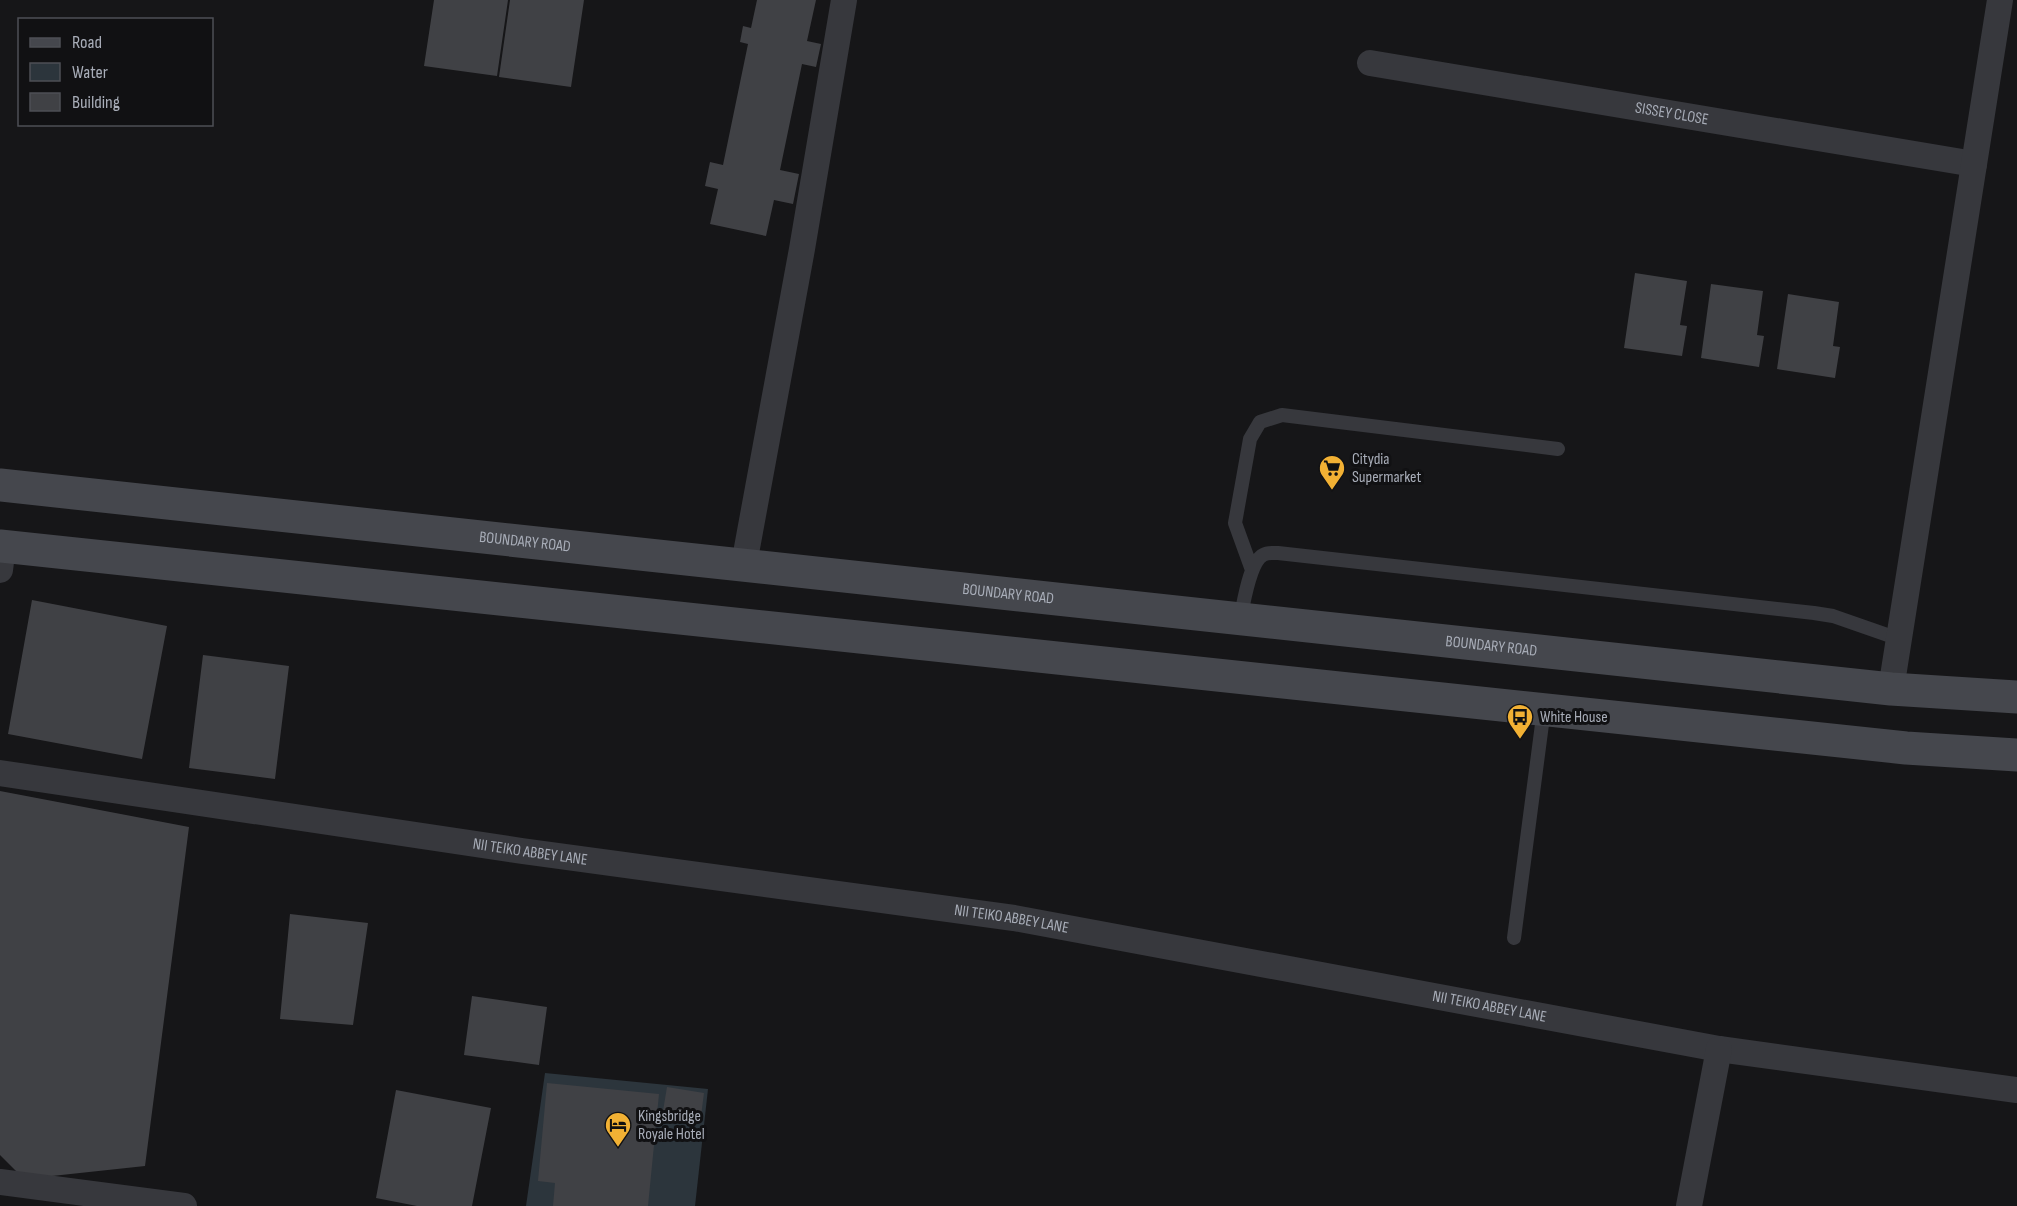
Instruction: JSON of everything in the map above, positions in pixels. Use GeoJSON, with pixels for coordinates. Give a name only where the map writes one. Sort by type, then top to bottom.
{"type":"FeatureCollection","features":[{"type":"Feature","properties":{"kind":"main road","name":"BOUNDARY ROAD"},"geometry":{"type":"LineString","coordinates":[[0,484],[1891,689],[2017,698]]}},
{"type":"Feature","properties":{"kind":"main road"},"geometry":{"type":"LineString","coordinates":[[1,554],[1545,709],[1906,748],[2017,755]]}},
{"type":"Feature","properties":{"kind":"street"},"geometry":{"type":"LineString","coordinates":[[744,564],[802,249],[844,0]]}},
{"type":"Feature","properties":{"kind":"street"},"geometry":{"type":"LineString","coordinates":[[1891,689],[2000,0]]}},
{"type":"Feature","properties":{"kind":"street","name":"SISSEY CLOSE"},"geometry":{"type":"LineString","coordinates":[[1370,63],[1974,164]]}},
{"type":"Feature","properties":{"kind":"street","name":"NII TEIKO ABBEY LANE"},"geometry":{"type":"LineString","coordinates":[[0,773],[511,849],[1014,918],[1719,1049],[2017,1090]]}},
{"type":"Feature","properties":{"kind":"street"},"geometry":{"type":"LineString","coordinates":[[1689,1206],[1719,1049]]}},
{"type":"Feature","properties":{"kind":"street"},"geometry":{"type":"LineString","coordinates":[[0,1182],[184,1206]]}},
{"type":"Feature","properties":{"kind":"lane"},"geometry":{"type":"LineString","coordinates":[[1252,570],[1235,523],[1250,439],[1260,422],[1282,415],[1558,449]]}},
{"type":"Feature","properties":{"kind":"lane"},"geometry":{"type":"LineString","coordinates":[[1240,619],[1252,570],[1257,560],[1269,553],[1368,562],[1814,613],[1833,616],[1899,639]]}},
{"type":"Feature","properties":{"kind":"lane"},"geometry":{"type":"LineString","coordinates":[[1514,938],[1545,709]]}},
{"type":"Feature","properties":{"kind":"water","name":"Kingsbridge Royale Hotel"},"geometry":{"type":"Polygon","coordinates":[[[545,1073],[708,1089],[695,1206],[526,1206],[545,1073]]]}},
{"type":"Feature","properties":{"kind":"building"},"geometry":{"type":"Polygon","coordinates":[[[434,0],[508,0],[497,76],[424,66],[434,0]]]}},
{"type":"Feature","properties":{"kind":"building"},"geometry":{"type":"Polygon","coordinates":[[[510,0],[584,0],[571,87],[499,77],[510,0]]]}},
{"type":"Feature","properties":{"kind":"building"},"geometry":{"type":"Polygon","coordinates":[[[757,0],[816,0],[807,41],[821,44],[816,67],[802,64],[780,170],[799,174],[793,204],[774,200],[766,236],[710,224],[718,189],[705,186],[710,162],[723,165],[748,44],[740,42],[743,26],[751,28],[757,0]]]}},
{"type":"Feature","properties":{"kind":"building"},"geometry":{"type":"Polygon","coordinates":[[[1635,273],[1687,281],[1680,325],[1687,326],[1682,356],[1624,348],[1635,273]]]}},
{"type":"Feature","properties":{"kind":"building"},"geometry":{"type":"Polygon","coordinates":[[[1711,284],[1763,291],[1757,335],[1764,336],[1759,367],[1701,358],[1711,284]]]}},
{"type":"Feature","properties":{"kind":"building"},"geometry":{"type":"Polygon","coordinates":[[[1788,294],[1839,302],[1833,346],[1840,347],[1835,378],[1777,369],[1788,294]]]}},
{"type":"Feature","properties":{"kind":"building"},"geometry":{"type":"Polygon","coordinates":[[[32,600],[167,626],[142,759],[8,734],[32,600]]]}},
{"type":"Feature","properties":{"kind":"building"},"geometry":{"type":"Polygon","coordinates":[[[203,655],[289,666],[275,779],[189,768],[203,655]]]}},
{"type":"Feature","properties":{"kind":"building"},"geometry":{"type":"Polygon","coordinates":[[[0,791],[189,827],[145,1166],[24,1179],[0,1155],[0,791]]]}},
{"type":"Feature","properties":{"kind":"building"},"geometry":{"type":"Polygon","coordinates":[[[290,914],[368,923],[353,1025],[280,1019],[290,914]]]}},
{"type":"Feature","properties":{"kind":"building"},"geometry":{"type":"Polygon","coordinates":[[[472,996],[547,1007],[539,1065],[464,1055],[472,996]]]}},
{"type":"Feature","properties":{"kind":"building","name":"Kingsbridge Royale Hotel"},"geometry":{"type":"Polygon","coordinates":[[[547,1083],[659,1094],[648,1206],[553,1206],[555,1183],[538,1181],[547,1083]]]}},
{"type":"Feature","properties":{"kind":"building"},"geometry":{"type":"Polygon","coordinates":[[[667,1087],[704,1093],[701,1116],[663,1111],[667,1087]]]}},
{"type":"Feature","properties":{"kind":"building"},"geometry":{"type":"Polygon","coordinates":[[[396,1090],[491,1108],[472,1206],[417,1206],[376,1198],[396,1090]]]}},
{"type":"Feature","properties":{"kind":"place","name":"Citydia Supermarket"},"geometry":{"type":"Point","coordinates":[1332,491]}},
{"type":"Feature","properties":{"kind":"place","name":"White House"},"geometry":{"type":"Point","coordinates":[1520,740]}},
{"type":"Feature","properties":{"kind":"place","name":"Kingsbridge Royale Hotel"},"geometry":{"type":"Point","coordinates":[618,1148]}}]}
